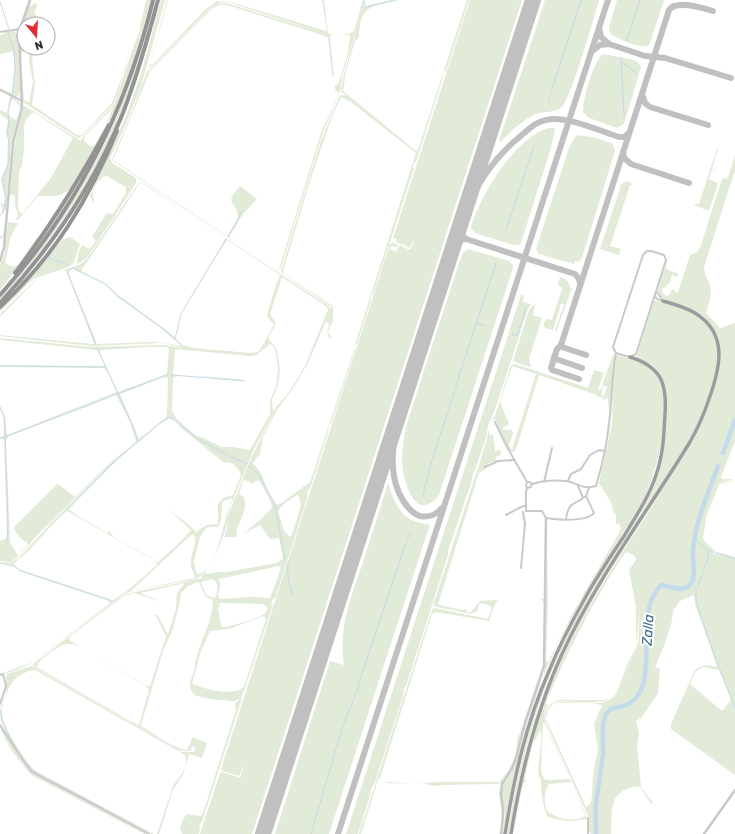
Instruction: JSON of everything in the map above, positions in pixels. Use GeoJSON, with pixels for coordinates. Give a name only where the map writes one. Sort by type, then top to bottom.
{"type":"FeatureCollection","features":[{"type":"Feature","properties":{"kind":"highway"},"geometry":{"type":"LineString","coordinates":[[0,295],[41,239],[117,113],[140,49],[153,0]]}},
{"type":"Feature","properties":{"kind":"highway"},"geometry":{"type":"LineString","coordinates":[[0,303],[40,254],[71,211],[103,155],[129,96],[145,50],[158,0]]}},
{"type":"Feature","properties":{"kind":"highway"},"geometry":{"type":"LineString","coordinates":[[0,307],[30,277],[47,256],[82,206],[101,170],[127,109],[129,96]]}},
{"type":"Feature","properties":{"kind":"highway"},"geometry":{"type":"LineString","coordinates":[[511,834],[524,762],[534,726],[560,658],[575,627],[605,576],[690,442],[703,417],[717,375],[720,361],[719,351],[716,339],[710,326],[694,313],[663,301]]}},
{"type":"Feature","properties":{"kind":"highway"},"geometry":{"type":"LineString","coordinates":[[505,834],[514,784],[525,739],[539,695],[549,670],[584,600],[643,506],[654,483],[660,463],[664,437],[665,414],[665,396],[663,385],[659,375],[651,366],[630,357]]}},
{"type":"Feature","properties":{"kind":"street"},"geometry":{"type":"LineString","coordinates":[[24,16],[30,0]]}},
{"type":"Feature","properties":{"kind":"street"},"geometry":{"type":"LineString","coordinates":[[0,32],[16,30]]}},
{"type":"Feature","properties":{"kind":"street"},"geometry":{"type":"LineString","coordinates":[[0,261],[4,248],[13,143],[22,101],[20,56]]}},
{"type":"Feature","properties":{"kind":"street"},"geometry":{"type":"LineString","coordinates":[[0,90],[22,101]]}},
{"type":"Feature","properties":{"kind":"street"},"geometry":{"type":"LineString","coordinates":[[527,482],[532,484],[544,482],[568,482],[589,488],[596,486],[605,451],[610,415],[611,388],[616,353],[613,348],[643,255],[647,251],[651,250],[665,256],[666,260],[636,354],[630,357],[616,353]]}},
{"type":"Feature","properties":{"kind":"street"},"geometry":{"type":"LineString","coordinates":[[657,291],[659,297],[663,301]]}},
{"type":"Feature","properties":{"kind":"street"},"geometry":{"type":"LineString","coordinates":[[655,296],[659,300],[663,301]]}},
{"type":"Feature","properties":{"kind":"street"},"geometry":{"type":"LineString","coordinates":[[495,422],[527,482],[521,568]]}},
{"type":"Feature","properties":{"kind":"street"},"geometry":{"type":"LineString","coordinates":[[544,482],[552,448]]}},
{"type":"Feature","properties":{"kind":"street"},"geometry":{"type":"LineString","coordinates":[[568,482],[571,474],[581,468],[590,455],[599,450],[605,451]]}},
{"type":"Feature","properties":{"kind":"street"},"geometry":{"type":"LineString","coordinates":[[485,467],[498,461],[514,460]]}},
{"type":"Feature","properties":{"kind":"street"},"geometry":{"type":"LineString","coordinates":[[527,488],[530,488],[532,484]]}},
{"type":"Feature","properties":{"kind":"street"},"geometry":{"type":"LineString","coordinates":[[578,486],[583,498]]}},
{"type":"Feature","properties":{"kind":"street"},"geometry":{"type":"LineString","coordinates":[[566,519],[567,509],[570,505],[586,496],[589,488]]}},
{"type":"Feature","properties":{"kind":"street"},"geometry":{"type":"LineString","coordinates":[[546,518],[582,519],[592,515],[594,513],[586,496]]}},
{"type":"Feature","properties":{"kind":"street"},"geometry":{"type":"LineString","coordinates":[[506,515],[525,506]]}},
{"type":"Feature","properties":{"kind":"street"},"geometry":{"type":"LineString","coordinates":[[501,834],[504,816],[501,795],[502,784],[515,761],[527,715],[544,666],[546,518],[542,511],[515,511]]}},
{"type":"Feature","properties":{"kind":"street"},"geometry":{"type":"LineString","coordinates":[[0,675],[4,674],[6,686],[0,704]]}},
{"type":"Feature","properties":{"kind":"street"},"geometry":{"type":"LineString","coordinates":[[0,725],[32,772],[149,834]]}},
{"type":"Feature","properties":{"kind":"street"},"geometry":{"type":"LineString","coordinates":[[704,834],[735,790]]}},
{"type":"Feature","properties":{"kind":"street"},"geometry":{"type":"LineString","coordinates":[[588,818],[588,834]]}},
{"type":"Feature","properties":{"kind":"green space"},"geometry":{"type":"Polygon","coordinates":[[[31,0],[31,7],[34,3],[36,3],[37,6],[34,13],[37,16],[25,16],[31,0]]]}},
{"type":"Feature","properties":{"kind":"green space"},"geometry":{"type":"Polygon","coordinates":[[[146,0],[151,0],[131,69],[112,116],[71,188],[67,192],[59,195],[38,196],[18,220],[15,220],[18,216],[15,196],[10,194],[14,148],[23,106],[25,106],[81,141],[81,139],[114,105],[140,31],[146,0]],[[113,108],[85,136],[84,141],[90,146],[94,146],[105,127],[113,108]],[[32,113],[24,125],[24,149],[22,165],[19,171],[18,206],[19,211],[22,214],[51,178],[73,138],[35,113],[32,113]]]}},
{"type":"Feature","properties":{"kind":"green space"},"geometry":{"type":"Polygon","coordinates":[[[155,0],[157,0],[127,98],[103,153],[73,205],[56,230],[20,277],[0,300],[0,297],[38,251],[72,202],[101,151],[114,124],[129,84],[155,0]]]}},
{"type":"Feature","properties":{"kind":"green space"},"geometry":{"type":"Polygon","coordinates":[[[161,0],[165,0],[141,86],[110,158],[112,163],[136,178],[136,183],[86,259],[77,264],[78,254],[82,245],[90,249],[96,240],[92,237],[106,214],[113,214],[126,193],[126,187],[105,176],[96,185],[93,191],[93,202],[90,196],[126,116],[141,74],[161,0]]]}},
{"type":"Feature","properties":{"kind":"green space"},"geometry":{"type":"Polygon","coordinates":[[[167,0],[150,64],[152,65],[205,10],[217,1],[231,2],[327,31],[322,0],[324,0],[328,33],[335,35],[331,35],[330,37],[334,76],[332,75],[328,38],[325,36],[227,5],[221,4],[213,8],[150,71],[113,160],[226,235],[228,235],[238,219],[238,213],[231,201],[234,193],[240,186],[257,199],[244,213],[229,237],[260,258],[113,161],[112,159],[147,72],[215,5],[219,3],[226,3],[329,35],[228,2],[220,2],[213,6],[152,66],[149,67],[167,0]]]}},
{"type":"Feature","properties":{"kind":"green space"},"geometry":{"type":"Polygon","coordinates":[[[363,0],[365,0],[361,16],[366,0],[366,6],[391,0],[399,0],[374,6],[364,13],[359,38],[355,41],[346,71],[343,91],[416,151],[418,150],[467,0],[469,0],[446,71],[444,71],[416,162],[414,162],[414,168],[373,294],[370,299],[371,300],[357,344],[354,348],[416,153],[351,102],[341,97],[332,117],[312,175],[283,271],[284,274],[333,306],[333,321],[328,332],[329,324],[326,321],[308,363],[294,387],[277,410],[263,437],[260,454],[253,463],[261,473],[268,491],[276,504],[280,504],[310,482],[354,350],[355,350],[331,424],[328,429],[310,489],[308,489],[308,496],[275,599],[273,599],[271,604],[273,605],[241,698],[202,822],[199,827],[199,834],[182,834],[180,827],[186,814],[201,816],[203,813],[236,710],[235,703],[240,699],[232,701],[197,696],[190,688],[196,658],[213,607],[213,600],[205,596],[199,582],[188,586],[181,593],[172,631],[163,651],[141,725],[164,740],[182,749],[187,750],[193,737],[207,743],[202,758],[189,754],[183,775],[173,790],[159,834],[157,834],[172,789],[184,770],[186,761],[185,755],[35,670],[27,672],[14,680],[3,703],[2,718],[7,730],[34,770],[154,834],[151,834],[35,773],[30,768],[14,746],[1,721],[0,712],[6,691],[6,675],[32,666],[181,752],[194,752],[195,746],[192,747],[191,751],[178,750],[35,667],[33,664],[126,594],[203,578],[201,577],[207,571],[207,574],[227,572],[276,563],[283,558],[279,538],[270,539],[260,525],[243,534],[272,508],[270,500],[259,480],[251,484],[249,481],[243,480],[239,494],[244,497],[245,508],[238,528],[237,537],[224,537],[227,529],[228,516],[249,463],[276,408],[254,449],[229,509],[226,528],[220,544],[214,558],[210,565],[206,571],[196,579],[132,591],[124,594],[33,662],[110,603],[107,599],[26,573],[11,565],[0,562],[10,563],[19,558],[51,523],[113,462],[42,530],[18,557],[11,562],[0,561],[0,541],[7,538],[4,440],[0,439],[0,437],[4,436],[4,417],[0,405],[5,416],[7,435],[117,392],[107,371],[104,368],[0,367],[0,365],[104,366],[105,365],[97,350],[0,340],[0,338],[91,347],[163,345],[183,348],[163,343],[91,346],[0,335],[94,343],[66,271],[64,270],[39,278],[79,265],[86,260],[140,182],[142,183],[140,183],[81,271],[106,284],[117,295],[166,330],[183,345],[193,348],[250,353],[258,352],[274,324],[270,321],[267,315],[280,275],[227,240],[179,315],[226,239],[195,218],[329,306],[329,309],[332,307],[282,273],[281,271],[321,141],[339,97],[341,95],[346,96],[341,91],[344,74],[359,21],[343,73],[340,91],[322,135],[281,267],[279,269],[321,133],[339,93],[335,89],[335,86],[339,83],[348,52],[350,36],[341,35],[354,31],[363,0]],[[73,269],[69,270],[68,272],[97,344],[152,342],[181,346],[161,328],[117,297],[105,284],[73,269]],[[282,277],[270,314],[276,323],[268,338],[277,350],[280,371],[278,385],[272,400],[273,411],[289,392],[305,366],[328,310],[326,306],[282,277]],[[270,344],[257,355],[250,356],[175,349],[173,375],[186,375],[173,378],[172,411],[177,419],[196,436],[206,439],[221,447],[233,447],[250,450],[270,414],[270,401],[276,386],[278,370],[276,353],[270,344]],[[167,347],[100,350],[100,354],[118,392],[167,374],[169,349],[167,347]],[[164,377],[120,394],[139,439],[166,418],[168,378],[164,377]],[[116,395],[9,436],[6,440],[10,542],[18,556],[28,545],[27,542],[19,536],[14,527],[55,486],[58,484],[75,497],[111,462],[135,443],[136,441],[130,422],[116,395]],[[170,418],[157,426],[116,461],[68,509],[107,533],[109,531],[114,537],[158,562],[191,530],[169,510],[196,532],[206,525],[218,524],[218,504],[223,498],[233,495],[241,475],[234,465],[223,462],[179,426],[180,424],[174,419],[172,420],[170,418]],[[298,495],[285,503],[278,511],[284,531],[291,536],[301,504],[298,495]],[[232,498],[222,503],[221,520],[218,527],[206,528],[200,537],[194,561],[196,573],[199,574],[205,571],[210,565],[218,548],[232,498]],[[67,511],[21,558],[13,564],[14,565],[21,570],[113,600],[127,591],[157,565],[157,562],[67,511]],[[191,535],[131,591],[194,578],[195,576],[191,567],[191,560],[195,545],[195,538],[194,535],[191,535]],[[279,566],[219,579],[220,585],[218,597],[220,599],[251,597],[270,598],[281,567],[279,566]],[[213,579],[201,582],[205,593],[208,596],[215,598],[217,593],[217,585],[215,581],[213,579]],[[185,583],[140,593],[163,602],[134,593],[124,596],[71,636],[69,640],[81,647],[73,644],[65,644],[53,650],[44,657],[37,667],[139,725],[149,690],[146,686],[88,652],[147,686],[150,686],[166,636],[155,615],[157,614],[168,634],[176,609],[177,593],[185,583]],[[220,603],[218,609],[222,627],[225,627],[246,622],[265,613],[267,607],[263,604],[220,603]],[[263,616],[229,629],[210,631],[201,651],[192,684],[211,690],[225,692],[238,690],[244,687],[266,619],[265,617],[263,616]]]}},
{"type":"Feature","properties":{"kind":"green space"},"geometry":{"type":"Polygon","coordinates":[[[470,0],[522,0],[252,834],[200,834],[220,773],[222,772],[240,778],[244,764],[239,776],[222,771],[221,769],[390,244],[393,242],[398,245],[397,247],[391,246],[390,249],[396,252],[400,245],[409,250],[412,247],[414,239],[410,248],[396,242],[396,239],[393,238],[470,0]]]}},
{"type":"Feature","properties":{"kind":"green space"},"geometry":{"type":"Polygon","coordinates":[[[545,0],[599,0],[571,89],[562,107],[557,110],[536,114],[517,126],[500,142],[499,141],[545,0]]]}},
{"type":"Feature","properties":{"kind":"green space"},"geometry":{"type":"Polygon","coordinates":[[[617,0],[664,0],[650,43],[647,46],[639,46],[618,38],[610,33],[609,27],[617,0]]]}},
{"type":"Feature","properties":{"kind":"green space"},"geometry":{"type":"Polygon","coordinates":[[[15,31],[16,33],[16,56],[19,56],[20,91],[19,95],[16,97],[0,89],[11,93],[12,92],[15,68],[13,51],[0,54],[0,35],[4,34],[5,32],[15,31]]]}},
{"type":"Feature","properties":{"kind":"green space"},"geometry":{"type":"Polygon","coordinates":[[[132,43],[119,89],[113,105],[80,138],[23,102],[21,56],[24,100],[29,103],[33,82],[29,56],[33,56],[35,83],[32,105],[77,135],[82,135],[112,103],[132,43]]]}},
{"type":"Feature","properties":{"kind":"green space"},"geometry":{"type":"Polygon","coordinates":[[[603,54],[630,59],[638,62],[641,67],[624,124],[617,128],[589,118],[583,112],[584,99],[592,72],[603,54]]]}},
{"type":"Feature","properties":{"kind":"green space"},"geometry":{"type":"Polygon","coordinates":[[[10,96],[21,105],[20,108],[16,102],[13,100],[11,101],[8,112],[9,116],[16,120],[19,112],[11,146],[4,236],[0,239],[3,235],[6,210],[5,209],[0,217],[3,208],[0,203],[4,204],[5,198],[1,179],[7,165],[8,140],[6,132],[8,120],[0,114],[0,110],[7,113],[10,96]]]}},
{"type":"Feature","properties":{"kind":"green space"},"geometry":{"type":"Polygon","coordinates":[[[548,128],[554,128],[555,130],[551,148],[521,243],[519,245],[513,245],[475,233],[471,226],[476,213],[500,169],[523,144],[535,134],[548,128]]]}},
{"type":"Feature","properties":{"kind":"green space"},"geometry":{"type":"Polygon","coordinates":[[[577,135],[592,137],[612,143],[615,151],[582,258],[578,262],[575,261],[574,264],[539,254],[536,249],[569,148],[577,135]]]}},
{"type":"Feature","properties":{"kind":"green space"},"geometry":{"type":"Polygon","coordinates":[[[717,148],[712,169],[717,170],[712,170],[709,179],[718,183],[709,211],[694,205],[699,204],[717,148]]]}},
{"type":"Feature","properties":{"kind":"green space"},"geometry":{"type":"Polygon","coordinates":[[[735,155],[735,172],[704,267],[711,291],[706,313],[720,328],[735,323],[735,441],[721,477],[722,479],[735,479],[713,483],[735,480],[719,484],[707,514],[703,538],[705,542],[715,551],[714,554],[721,553],[735,557],[735,775],[671,729],[671,724],[696,669],[701,666],[717,666],[695,604],[694,595],[680,601],[673,611],[672,621],[664,646],[655,667],[660,669],[658,693],[642,717],[636,721],[639,733],[637,745],[641,787],[653,803],[651,804],[640,787],[629,788],[621,792],[612,808],[611,834],[591,834],[589,832],[588,816],[550,732],[546,719],[545,715],[547,727],[571,782],[549,784],[545,798],[547,811],[561,818],[571,820],[581,818],[585,815],[587,819],[567,821],[547,816],[543,802],[541,780],[538,770],[541,742],[540,730],[533,742],[525,776],[526,782],[523,783],[513,834],[522,786],[533,738],[551,686],[569,644],[603,584],[692,443],[712,396],[718,360],[717,344],[712,329],[703,316],[687,307],[666,301],[658,292],[671,248],[666,267],[668,270],[673,272],[669,284],[663,288],[662,292],[667,296],[670,294],[672,289],[675,290],[674,292],[678,292],[690,255],[697,252],[700,248],[722,179],[728,178],[735,155]],[[627,552],[624,554],[591,609],[563,665],[546,703],[547,705],[551,703],[548,705],[545,711],[545,715],[547,708],[555,702],[602,703],[615,697],[638,644],[640,606],[636,648],[615,696],[612,698],[616,693],[636,647],[636,607],[629,570],[636,560],[635,556],[627,552]],[[703,667],[698,670],[690,684],[722,711],[731,700],[719,670],[703,667]],[[554,703],[548,709],[546,719],[586,807],[591,803],[593,773],[598,750],[594,724],[602,705],[591,703],[554,703]],[[544,722],[541,770],[544,779],[568,779],[569,778],[544,722]]]}},
{"type":"Feature","properties":{"kind":"green space"},"geometry":{"type":"Polygon","coordinates":[[[626,181],[632,183],[632,185],[630,185],[610,246],[621,249],[619,255],[600,249],[621,185],[626,181]]]}},
{"type":"Feature","properties":{"kind":"green space"},"geometry":{"type":"Polygon","coordinates":[[[8,222],[18,223],[10,239],[5,263],[8,265],[18,265],[37,237],[38,239],[0,290],[0,265],[5,253],[8,222]]]}},
{"type":"Feature","properties":{"kind":"green space"},"geometry":{"type":"Polygon","coordinates":[[[70,237],[80,244],[73,264],[33,279],[0,312],[0,309],[28,281],[62,240],[70,237]]]}},
{"type":"Feature","properties":{"kind":"green space"},"geometry":{"type":"Polygon","coordinates":[[[468,249],[509,261],[513,265],[513,268],[439,495],[431,503],[423,505],[417,503],[412,497],[405,479],[402,461],[404,437],[407,423],[460,260],[463,253],[468,249]]]}},
{"type":"Feature","properties":{"kind":"green space"},"geometry":{"type":"Polygon","coordinates":[[[674,272],[679,274],[677,277],[672,275],[674,272]]]}},
{"type":"Feature","properties":{"kind":"green space"},"geometry":{"type":"Polygon","coordinates":[[[560,277],[566,279],[570,285],[570,288],[572,288],[556,332],[555,331],[565,304],[561,304],[553,330],[545,328],[543,325],[546,319],[552,320],[562,289],[558,284],[560,277]]]}},
{"type":"Feature","properties":{"kind":"green space"},"geometry":{"type":"Polygon","coordinates":[[[39,278],[0,317],[1,313],[35,280],[39,278]]]}},
{"type":"Feature","properties":{"kind":"green space"},"geometry":{"type":"Polygon","coordinates":[[[521,295],[524,295],[523,302],[531,304],[528,309],[493,415],[488,425],[486,438],[473,473],[358,834],[346,834],[521,295]]]}},
{"type":"Feature","properties":{"kind":"green space"},"geometry":{"type":"Polygon","coordinates":[[[654,301],[676,306],[694,314],[704,322],[711,331],[717,350],[717,360],[712,382],[703,412],[689,441],[580,616],[558,656],[544,690],[531,730],[521,771],[509,834],[507,834],[524,750],[536,710],[551,670],[560,649],[582,608],[643,509],[655,484],[662,459],[667,410],[663,381],[656,369],[637,358],[654,301]]]}},
{"type":"Feature","properties":{"kind":"green space"},"geometry":{"type":"Polygon","coordinates":[[[533,305],[535,306],[533,315],[542,318],[529,359],[531,367],[529,367],[513,361],[529,310],[533,305]]]}},
{"type":"Feature","properties":{"kind":"green space"},"geometry":{"type":"Polygon","coordinates":[[[613,355],[615,355],[608,425],[605,448],[609,413],[608,398],[602,400],[603,398],[599,396],[598,399],[597,395],[539,375],[514,453],[513,451],[510,452],[495,419],[490,423],[495,416],[511,365],[515,364],[588,388],[594,370],[604,373],[598,389],[600,390],[602,387],[603,388],[601,395],[604,396],[607,387],[602,385],[613,355]],[[512,366],[500,402],[509,424],[502,428],[503,430],[506,429],[507,431],[511,429],[513,434],[509,445],[512,450],[536,374],[512,366]]]}},
{"type":"Feature","properties":{"kind":"green space"},"geometry":{"type":"Polygon","coordinates":[[[618,355],[646,365],[653,371],[659,381],[663,395],[664,411],[661,444],[657,461],[649,487],[641,503],[578,606],[548,665],[526,727],[502,834],[505,815],[502,786],[515,765],[534,697],[544,673],[547,538],[548,602],[546,659],[548,662],[571,616],[621,527],[618,523],[616,525],[616,516],[615,513],[614,514],[611,502],[599,483],[612,424],[613,384],[616,356],[618,355]]]}},
{"type":"Feature","properties":{"kind":"green space"},"geometry":{"type":"Polygon","coordinates":[[[196,376],[245,380],[229,380],[196,376]]]}},
{"type":"Feature","properties":{"kind":"green space"},"geometry":{"type":"Polygon","coordinates":[[[488,430],[490,435],[493,435],[495,451],[501,450],[501,454],[495,457],[497,461],[486,465],[486,469],[479,473],[438,604],[462,610],[467,609],[467,612],[471,612],[480,601],[498,600],[489,621],[436,612],[432,614],[380,778],[378,780],[361,834],[359,834],[432,610],[434,608],[488,619],[492,608],[489,605],[480,603],[477,611],[471,614],[433,606],[487,440],[488,430]]]}},
{"type":"Feature","properties":{"kind":"green space"},"geometry":{"type":"Polygon","coordinates":[[[388,483],[394,499],[407,517],[413,521],[430,524],[329,834],[275,834],[330,661],[344,665],[344,625],[354,588],[388,483]]]}},
{"type":"Feature","properties":{"kind":"green space"},"geometry":{"type":"Polygon","coordinates":[[[33,662],[22,668],[0,674],[33,662]]]}},
{"type":"Feature","properties":{"kind":"green space"},"geometry":{"type":"Polygon","coordinates":[[[543,667],[543,670],[534,692],[543,667]]]}},
{"type":"Feature","properties":{"kind":"green space"},"geometry":{"type":"Polygon","coordinates":[[[610,699],[596,702],[555,701],[551,703],[554,701],[558,700],[610,699]]]}},
{"type":"Feature","properties":{"kind":"green space"},"geometry":{"type":"Polygon","coordinates":[[[530,705],[513,763],[501,783],[497,783],[499,785],[435,786],[420,784],[435,782],[499,782],[508,771],[513,760],[517,749],[517,738],[530,705]]]}},
{"type":"Feature","properties":{"kind":"green space"},"geometry":{"type":"Polygon","coordinates":[[[0,725],[24,765],[31,773],[146,834],[33,776],[13,752],[4,737],[0,725]]]}},
{"type":"Feature","properties":{"kind":"green space"},"geometry":{"type":"Polygon","coordinates":[[[388,782],[415,784],[384,783],[388,782]]]}},
{"type":"Feature","properties":{"kind":"green space"},"geometry":{"type":"Polygon","coordinates":[[[500,788],[503,811],[500,834],[502,815],[499,793],[500,788]]]}},
{"type":"Feature","properties":{"kind":"waterway"},"geometry":{"type":"LineString","coordinates":[[362,8],[364,0]]}},
{"type":"Feature","properties":{"kind":"waterway"},"geometry":{"type":"LineString","coordinates":[[364,8],[394,0]]}},
{"type":"Feature","properties":{"kind":"waterway"},"geometry":{"type":"LineString","coordinates":[[548,102],[581,0]]}},
{"type":"Feature","properties":{"kind":"waterway"},"geometry":{"type":"LineString","coordinates":[[627,40],[640,0]]}},
{"type":"Feature","properties":{"kind":"waterway"},"geometry":{"type":"LineString","coordinates":[[0,2],[9,29]]}},
{"type":"Feature","properties":{"kind":"waterway"},"geometry":{"type":"LineString","coordinates":[[8,32],[14,52],[15,69],[12,95]]}},
{"type":"Feature","properties":{"kind":"waterway"},"geometry":{"type":"LineString","coordinates":[[621,57],[624,115]]}},
{"type":"Feature","properties":{"kind":"waterway"},"geometry":{"type":"LineString","coordinates":[[622,62],[636,73]]}},
{"type":"Feature","properties":{"kind":"waterway"},"geometry":{"type":"LineString","coordinates":[[0,216],[4,211],[6,198],[2,181],[9,162],[7,130],[9,125],[8,112],[11,97]]}},
{"type":"Feature","properties":{"kind":"waterway"},"geometry":{"type":"LineString","coordinates":[[506,230],[534,146]]}},
{"type":"Feature","properties":{"kind":"waterway"},"geometry":{"type":"LineString","coordinates":[[228,237],[243,210]]}},
{"type":"Feature","properties":{"kind":"waterway"},"geometry":{"type":"LineString","coordinates":[[96,345],[68,274],[69,270],[73,268],[107,285],[117,295],[175,339],[181,314],[226,239]]}},
{"type":"Feature","properties":{"kind":"waterway"},"geometry":{"type":"LineString","coordinates":[[49,258],[69,265]]}},
{"type":"Feature","properties":{"kind":"waterway"},"geometry":{"type":"LineString","coordinates":[[422,498],[432,460],[496,263]]}},
{"type":"Feature","properties":{"kind":"waterway"},"geometry":{"type":"LineString","coordinates":[[512,334],[517,336],[526,308]]}},
{"type":"Feature","properties":{"kind":"waterway"},"geometry":{"type":"LineString","coordinates":[[476,323],[485,326]]}},
{"type":"Feature","properties":{"kind":"waterway"},"geometry":{"type":"LineString","coordinates":[[97,348],[132,424],[138,442],[161,422],[170,417],[202,442],[247,464]]}},
{"type":"Feature","properties":{"kind":"waterway"},"geometry":{"type":"LineString","coordinates":[[0,366],[106,367]]}},
{"type":"Feature","properties":{"kind":"waterway"},"geometry":{"type":"LineString","coordinates":[[0,407],[4,417],[5,437],[167,375]]}},
{"type":"Feature","properties":{"kind":"waterway"},"geometry":{"type":"LineString","coordinates":[[172,375],[245,381]]}},
{"type":"Feature","properties":{"kind":"waterway","name":"Zalla"},"geometry":{"type":"LineString","coordinates":[[723,453],[735,420]]}},
{"type":"Feature","properties":{"kind":"waterway"},"geometry":{"type":"LineString","coordinates":[[0,439],[5,437],[8,523],[7,545]]}},
{"type":"Feature","properties":{"kind":"waterway"},"geometry":{"type":"LineString","coordinates":[[67,510],[115,461],[137,442]]}},
{"type":"Feature","properties":{"kind":"waterway"},"geometry":{"type":"LineString","coordinates":[[248,465],[259,475],[275,505],[285,560]]}},
{"type":"Feature","properties":{"kind":"waterway","name":"Zalla"},"geometry":{"type":"LineString","coordinates":[[596,834],[596,807],[603,755],[603,727],[605,717],[608,711],[627,705],[633,701],[642,688],[645,673],[647,619],[649,607],[654,595],[661,585],[683,589],[692,582],[694,574],[693,551],[696,529],[702,508],[718,466]]}},
{"type":"Feature","properties":{"kind":"waterway"},"geometry":{"type":"LineString","coordinates":[[311,834],[343,725],[358,689],[359,682],[410,533]]}},
{"type":"Feature","properties":{"kind":"waterway"},"geometry":{"type":"LineString","coordinates":[[694,536],[705,549],[712,552]]}},
{"type":"Feature","properties":{"kind":"waterway"},"geometry":{"type":"LineString","coordinates":[[697,589],[708,558],[708,550]]}},
{"type":"Feature","properties":{"kind":"waterway"},"geometry":{"type":"LineString","coordinates":[[715,552],[735,559]]}},
{"type":"Feature","properties":{"kind":"waterway"},"geometry":{"type":"LineString","coordinates":[[288,562],[288,579],[294,596]]}},
{"type":"Feature","properties":{"kind":"waterway"},"geometry":{"type":"LineString","coordinates":[[0,563],[14,566],[21,571],[111,601]]}},
{"type":"Feature","properties":{"kind":"waterway"},"geometry":{"type":"LineString","coordinates":[[696,591],[698,608],[719,668]]}},
{"type":"Feature","properties":{"kind":"waterway"},"geometry":{"type":"LineString","coordinates":[[720,670],[735,707]]}},
{"type":"Feature","properties":{"kind":"waterway"},"geometry":{"type":"LineString","coordinates":[[1,711],[5,726],[14,745],[25,762],[36,773]]}},
{"type":"Feature","properties":{"kind":"waterway"},"geometry":{"type":"LineString","coordinates":[[53,782],[103,808]]}},
{"type":"Feature","properties":{"kind":"taxiway"},"geometry":{"type":"LineString","coordinates":[[338,834],[608,0]]}},
{"type":"Feature","properties":{"kind":"taxiway"},"geometry":{"type":"LineString","coordinates":[[579,379],[552,370],[551,368],[557,349],[561,345],[669,10],[677,5],[689,5],[713,11]]}},
{"type":"Feature","properties":{"kind":"taxiway"},"geometry":{"type":"LineString","coordinates":[[599,28],[601,37],[609,44]]}},
{"type":"Feature","properties":{"kind":"taxiway"},"geometry":{"type":"LineString","coordinates":[[591,52],[600,45],[609,44],[645,56],[665,58],[731,78]]}},
{"type":"Feature","properties":{"kind":"taxiway"},"geometry":{"type":"LineString","coordinates":[[642,94],[645,103],[650,107],[708,125]]}},
{"type":"Feature","properties":{"kind":"taxiway"},"geometry":{"type":"LineString","coordinates":[[580,283],[575,274],[466,239],[460,229],[462,221],[483,177],[505,150],[536,124],[542,121],[554,119],[582,124],[619,137],[624,137],[629,133]]}},
{"type":"Feature","properties":{"kind":"taxiway"},"geometry":{"type":"LineString","coordinates":[[623,152],[624,158],[631,164],[689,183]]}},
{"type":"Feature","properties":{"kind":"taxiway"},"geometry":{"type":"LineString","coordinates":[[452,250],[457,242],[466,239]]}},
{"type":"Feature","properties":{"kind":"taxiway"},"geometry":{"type":"LineString","coordinates":[[561,345],[562,347],[586,355]]}},
{"type":"Feature","properties":{"kind":"taxiway"},"geometry":{"type":"LineString","coordinates":[[554,357],[582,368]]}},
{"type":"Feature","properties":{"kind":"taxiway"},"geometry":{"type":"LineString","coordinates":[[401,409],[393,457],[393,469],[398,491],[407,506],[417,515],[430,516],[442,508]]}},
{"type":"Feature","properties":{"kind":"runway"},"geometry":{"type":"LineString","coordinates":[[263,834],[533,0]]}}]}
